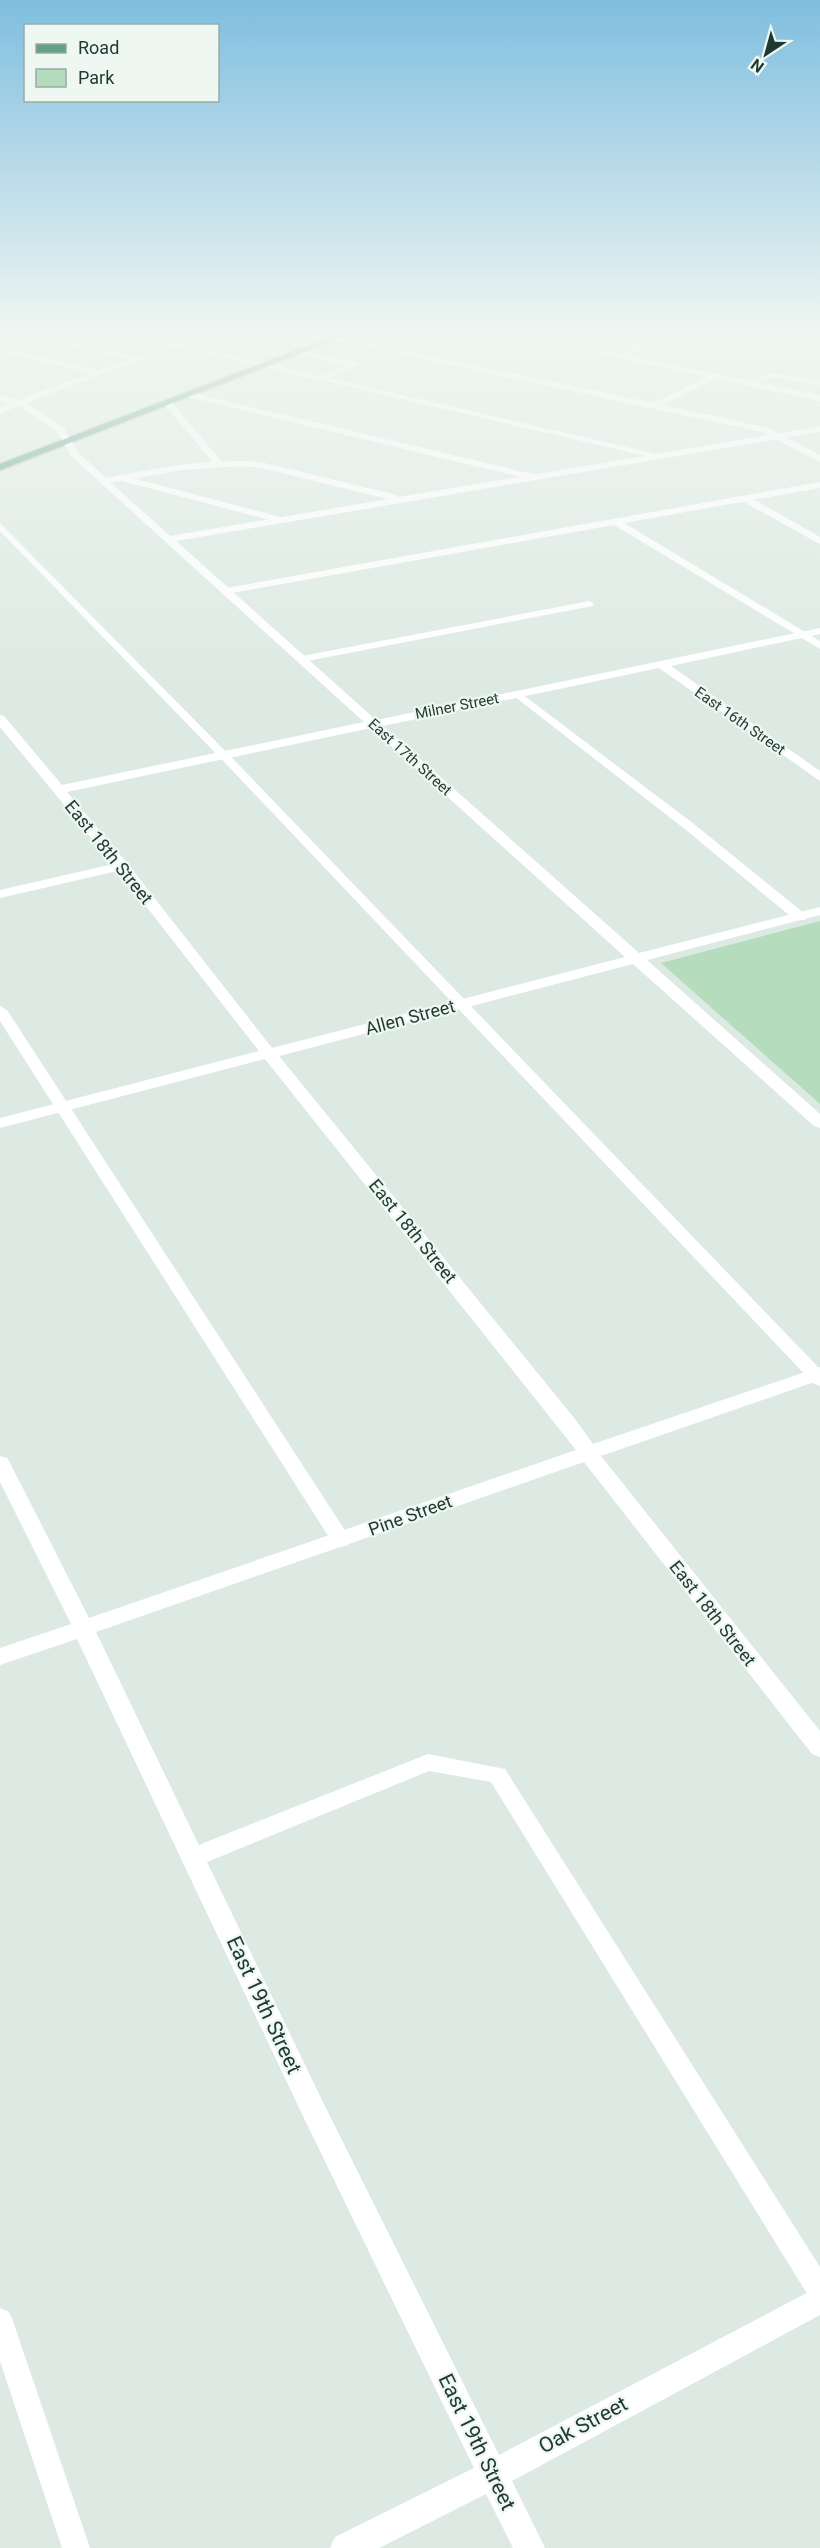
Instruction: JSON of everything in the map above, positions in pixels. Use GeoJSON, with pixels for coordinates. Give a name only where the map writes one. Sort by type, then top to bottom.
{"type":"FeatureCollection","features":[{"type":"Feature","properties":{"kind":"main road"},"geometry":{"type":"LineString","coordinates":[[0,467],[45,450]]}},
{"type":"Feature","properties":{"kind":"street","name":"East 17th Street"},"geometry":{"type":"LineString","coordinates":[[71,450],[373,724],[820,1123]]}},
{"type":"Feature","properties":{"kind":"street"},"geometry":{"type":"LineString","coordinates":[[632,450],[659,456]]}},
{"type":"Feature","properties":{"kind":"street"},"geometry":{"type":"LineString","coordinates":[[169,539],[695,450]]}},
{"type":"Feature","properties":{"kind":"street"},"geometry":{"type":"LineString","coordinates":[[104,481],[218,463],[241,462],[401,500]]}},
{"type":"Feature","properties":{"kind":"street"},"geometry":{"type":"LineString","coordinates":[[744,498],[820,541]]}},
{"type":"Feature","properties":{"kind":"street","name":"Milner Street"},"geometry":{"type":"LineString","coordinates":[[58,790],[820,631]]}},
{"type":"Feature","properties":{"kind":"street","name":"East 16th Street"},"geometry":{"type":"LineString","coordinates":[[661,664],[820,777]]}},
{"type":"Feature","properties":{"kind":"street","name":"East 18th Street"},"geometry":{"type":"LineString","coordinates":[[0,719],[122,866],[269,1054],[589,1453],[606,1478],[820,1748]]}},
{"type":"Feature","properties":{"kind":"street","name":"Allen Street"},"geometry":{"type":"LineString","coordinates":[[0,1123],[820,911]]}},
{"type":"Feature","properties":{"kind":"street","name":"Pine Street"},"geometry":{"type":"LineString","coordinates":[[0,1657],[818,1376]]}},
{"type":"Feature","properties":{"kind":"street","name":"East 19th Street"},"geometry":{"type":"LineString","coordinates":[[0,1463],[69,1596],[311,2105],[529,2548]]}},
{"type":"Feature","properties":{"kind":"street","name":"Oak Street"},"geometry":{"type":"LineString","coordinates":[[346,2548],[494,2474],[820,2301]]}},
{"type":"Feature","properties":{"kind":"lane"},"geometry":{"type":"LineString","coordinates":[[207,450],[218,463]]}},
{"type":"Feature","properties":{"kind":"lane"},"geometry":{"type":"LineString","coordinates":[[420,450],[533,477]]}},
{"type":"Feature","properties":{"kind":"lane"},"geometry":{"type":"LineString","coordinates":[[803,450],[820,459]]}},
{"type":"Feature","properties":{"kind":"lane"},"geometry":{"type":"LineString","coordinates":[[121,478],[281,520]]}},
{"type":"Feature","properties":{"kind":"lane"},"geometry":{"type":"LineString","coordinates":[[226,591],[820,485]]}},
{"type":"Feature","properties":{"kind":"lane"},"geometry":{"type":"LineString","coordinates":[[616,522],[820,646]]}},
{"type":"Feature","properties":{"kind":"lane"},"geometry":{"type":"LineString","coordinates":[[0,526],[224,755],[458,1003],[818,1376]]}},
{"type":"Feature","properties":{"kind":"lane"},"geometry":{"type":"LineString","coordinates":[[302,659],[589,604]]}},
{"type":"Feature","properties":{"kind":"lane"},"geometry":{"type":"LineString","coordinates":[[518,694],[690,827],[800,917]]}},
{"type":"Feature","properties":{"kind":"lane"},"geometry":{"type":"LineString","coordinates":[[0,894],[122,866]]}},
{"type":"Feature","properties":{"kind":"lane"},"geometry":{"type":"LineString","coordinates":[[0,1010],[341,1540]]}},
{"type":"Feature","properties":{"kind":"lane"},"geometry":{"type":"LineString","coordinates":[[194,1857],[428,1762],[498,1774],[820,2291]]}},
{"type":"Feature","properties":{"kind":"lane"},"geometry":{"type":"LineString","coordinates":[[0,2321],[76,2548]]}},
{"type":"Feature","properties":{"kind":"green space"},"geometry":{"type":"Polygon","coordinates":[[[820,921],[820,1104],[661,963],[820,921]]]}}]}
